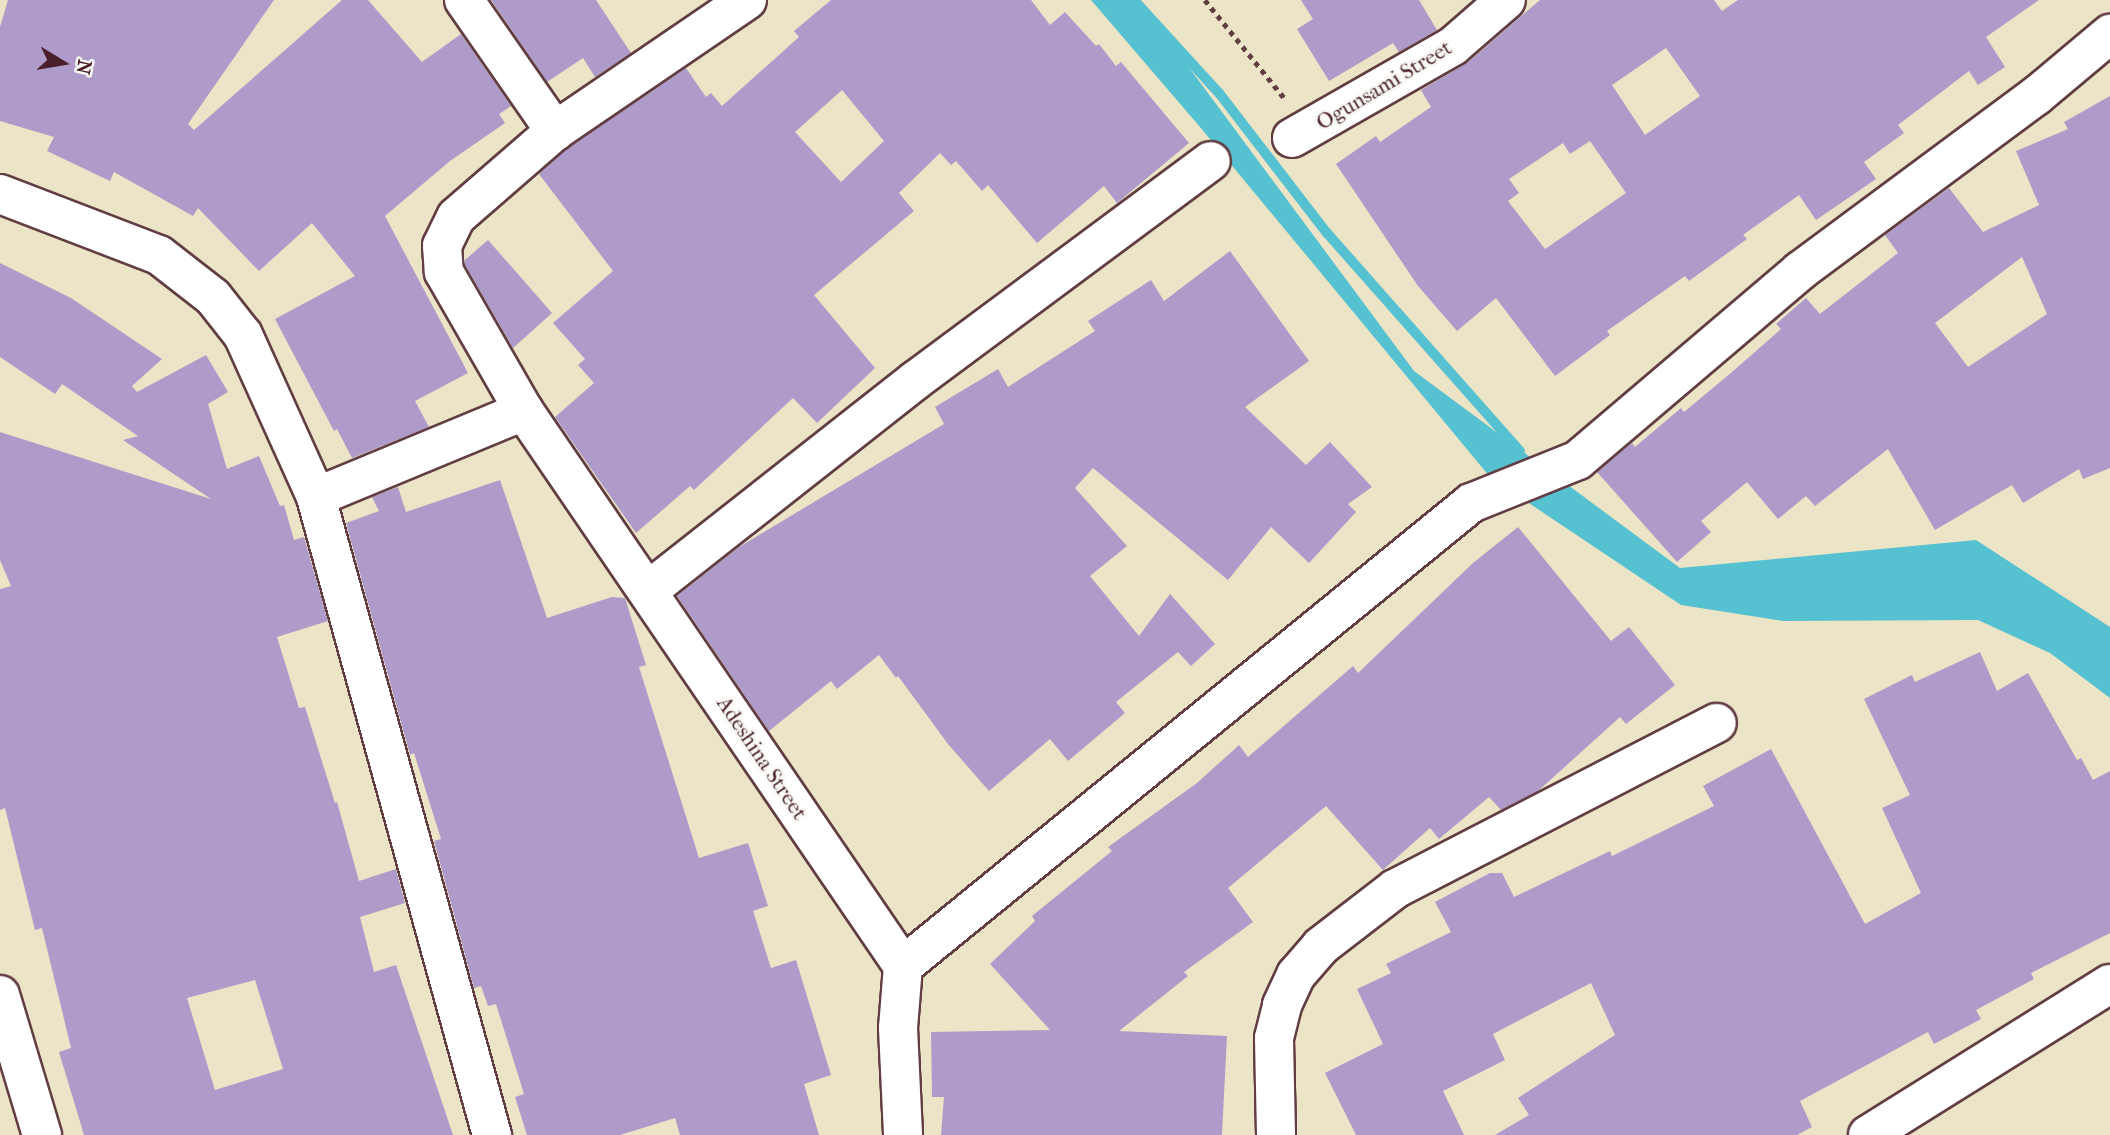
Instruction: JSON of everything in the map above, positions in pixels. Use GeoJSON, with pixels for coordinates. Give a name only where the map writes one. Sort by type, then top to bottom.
{"type":"FeatureCollection","features":[{"type":"Feature","properties":{"kind":"street"},"geometry":{"type":"LineString","coordinates":[[464,0],[555,131]]}},
{"type":"Feature","properties":{"kind":"street","name":"Adeshina Street"},"geometry":{"type":"LineString","coordinates":[[747,0],[555,131],[456,217],[442,246],[444,272],[524,411],[649,590],[903,966]]}},
{"type":"Feature","properties":{"kind":"street","name":"Ogunsami Street"},"geometry":{"type":"LineString","coordinates":[[1301,134],[1453,46],[1506,0]]}},
{"type":"Feature","properties":{"kind":"street"},"geometry":{"type":"LineString","coordinates":[[903,1135],[898,1028],[903,966],[1471,503],[1578,460],[1800,271],[2036,96],[2110,34]]}},
{"type":"Feature","properties":{"kind":"street"},"geometry":{"type":"LineString","coordinates":[[649,590],[916,380],[1211,161]]}},
{"type":"Feature","properties":{"kind":"street"},"geometry":{"type":"LineString","coordinates":[[0,194],[159,255],[212,298],[243,335],[316,497],[492,1135]]}},
{"type":"Feature","properties":{"kind":"street"},"geometry":{"type":"LineString","coordinates":[[316,497],[524,411]]}},
{"type":"Feature","properties":{"kind":"street"},"geometry":{"type":"LineString","coordinates":[[1276,1135],[1274,1038],[1279,1016],[1296,975],[1321,946],[1395,889],[1717,723]]}},
{"type":"Feature","properties":{"kind":"street"},"geometry":{"type":"LineString","coordinates":[[1868,1135],[2110,984]]}},
{"type":"Feature","properties":{"kind":"street"},"geometry":{"type":"LineString","coordinates":[[0,995],[42,1135]]}},
{"type":"Feature","properties":{"kind":"path"},"geometry":{"type":"LineString","coordinates":[[1205,0],[1301,134]]}},
{"type":"Feature","properties":{"kind":"water"},"geometry":{"type":"Polygon","coordinates":[[[1091,0],[1139,0],[1414,371],[1680,568],[1976,540],[2110,627],[2110,698],[2050,653],[1978,620],[1783,621],[1681,605],[1490,477],[1200,127],[1091,0]]]}},
{"type":"Feature","properties":{"kind":"building"},"geometry":{"type":"Polygon","coordinates":[[[8,0],[274,0],[188,124],[194,130],[342,0],[368,0],[422,62],[461,34],[511,106],[499,114],[505,123],[450,161],[385,216],[468,373],[415,401],[429,427],[352,458],[337,429],[334,431],[275,319],[355,276],[312,223],[259,271],[198,208],[193,216],[114,172],[110,181],[47,151],[54,137],[0,121],[0,27],[8,0]]]}},
{"type":"Feature","properties":{"kind":"building"},"geometry":{"type":"Polygon","coordinates":[[[491,0],[596,0],[631,53],[595,77],[583,58],[547,82],[491,0]]]}},
{"type":"Feature","properties":{"kind":"building"},"geometry":{"type":"Polygon","coordinates":[[[831,0],[1031,0],[1050,25],[1065,12],[1096,46],[1099,44],[1116,66],[1121,62],[1189,143],[1117,203],[1104,186],[1037,243],[988,185],[982,191],[956,161],[951,165],[940,153],[899,193],[914,211],[814,295],[875,368],[817,423],[793,398],[694,490],[690,486],[636,533],[555,417],[594,383],[578,365],[585,359],[553,323],[613,271],[539,174],[568,148],[686,68],[706,97],[711,93],[722,106],[799,37],[794,31],[831,0]],[[842,90],[795,132],[841,182],[884,141],[842,90]]]}},
{"type":"Feature","properties":{"kind":"building"},"geometry":{"type":"Polygon","coordinates":[[[1301,0],[1419,0],[1437,30],[1399,52],[1393,43],[1329,81],[1297,29],[1313,19],[1301,0]]]}},
{"type":"Feature","properties":{"kind":"building"},"geometry":{"type":"Polygon","coordinates":[[[1540,0],[1714,0],[1722,11],[1738,0],[2039,0],[1986,37],[2005,67],[1978,85],[1969,71],[1898,125],[1904,133],[1864,162],[1876,179],[1816,220],[1799,195],[1743,235],[1747,239],[1689,281],[1685,276],[1607,331],[1610,335],[1555,376],[1496,298],[1457,331],[1418,286],[1336,164],[1376,136],[1380,142],[1431,107],[1421,90],[1467,63],[1540,0]],[[1666,48],[1612,85],[1645,135],[1700,96],[1666,48]],[[1590,141],[1570,154],[1563,143],[1509,179],[1519,193],[1508,201],[1545,249],[1626,193],[1590,141]]]}},
{"type":"Feature","properties":{"kind":"building"},"geometry":{"type":"Polygon","coordinates":[[[2110,96],[2110,468],[2083,479],[2079,469],[2023,503],[2012,485],[1935,530],[1888,449],[1815,506],[1806,496],[1778,519],[1747,482],[1701,521],[1711,532],[1677,562],[1597,472],[1632,443],[1635,447],[1681,408],[1684,412],[1781,329],[1776,324],[1806,298],[1820,314],[1898,253],[1885,235],[1949,188],[1983,232],[2039,205],[2016,151],[2068,129],[2064,122],[2110,96]],[[2022,257],[1935,323],[1968,367],[2047,314],[2022,257]]]}},
{"type":"Feature","properties":{"kind":"building"},"geometry":{"type":"Polygon","coordinates":[[[488,240],[552,313],[513,348],[465,265],[465,260],[488,240]]]}},
{"type":"Feature","properties":{"kind":"building"},"geometry":{"type":"Polygon","coordinates":[[[1230,251],[1309,361],[1245,407],[1306,465],[1330,442],[1372,487],[1348,504],[1356,512],[1309,563],[1271,527],[1228,580],[1093,468],[1075,488],[1127,546],[1090,576],[1139,636],[1170,594],[1215,644],[1191,666],[1178,652],[1116,702],[1125,713],[1068,761],[1050,739],[989,791],[948,744],[898,676],[896,678],[879,655],[837,689],[831,681],[769,731],[677,596],[739,547],[944,424],[935,407],[998,369],[1008,387],[1095,331],[1088,321],[1151,280],[1164,301],[1230,251]]]}},
{"type":"Feature","properties":{"kind":"building"},"geometry":{"type":"Polygon","coordinates":[[[0,263],[71,298],[162,359],[132,386],[137,392],[206,355],[228,392],[208,404],[227,469],[259,456],[280,506],[284,505],[294,540],[304,537],[328,621],[277,637],[299,708],[305,707],[335,803],[337,802],[359,881],[396,869],[405,903],[360,917],[374,972],[396,965],[453,1135],[84,1135],[59,1052],[71,1048],[42,928],[35,930],[5,808],[0,810],[0,589],[11,586],[0,560],[0,432],[211,499],[123,440],[138,436],[62,384],[55,394],[0,357],[0,263]],[[255,980],[187,998],[215,1090],[283,1069],[255,980]]]}},
{"type":"Feature","properties":{"kind":"building"},"geometry":{"type":"Polygon","coordinates":[[[500,480],[547,618],[612,597],[625,598],[646,665],[639,667],[699,858],[748,843],[768,906],[753,911],[771,968],[796,960],[831,1075],[804,1084],[819,1135],[680,1135],[675,1118],[620,1135],[527,1135],[515,1097],[524,1094],[496,1004],[488,1006],[481,986],[474,988],[434,841],[441,839],[414,753],[410,755],[346,523],[379,511],[372,497],[398,487],[406,512],[500,480]]]}},
{"type":"Feature","properties":{"kind":"building"},"geometry":{"type":"Polygon","coordinates":[[[1518,527],[1611,641],[1629,627],[1675,685],[1626,724],[1620,717],[1538,791],[1501,810],[1489,797],[1439,839],[1430,828],[1383,870],[1326,806],[1228,888],[1253,922],[1184,972],[1188,976],[1119,1031],[1227,1036],[1222,1135],[941,1135],[944,1097],[932,1097],[931,1032],[1050,1030],[990,964],[1035,921],[1032,916],[1112,851],[1108,847],[1197,783],[1239,745],[1248,757],[1353,666],[1358,673],[1473,563],[1518,527]]]}},
{"type":"Feature","properties":{"kind":"building"},"geometry":{"type":"Polygon","coordinates":[[[1980,652],[1997,691],[2028,673],[2077,760],[2081,758],[2093,780],[2110,771],[2110,933],[2031,973],[2034,979],[1976,1010],[1981,1019],[1934,1044],[1928,1032],[1800,1101],[1812,1127],[1797,1135],[1495,1135],[1529,1115],[1518,1098],[1615,1035],[1591,983],[1493,1034],[1505,1060],[1443,1091],[1464,1135],[1356,1135],[1325,1073],[1383,1044],[1357,989],[1391,973],[1386,964],[1451,932],[1435,902],[1490,873],[1502,873],[1514,897],[1610,851],[1612,856],[1714,806],[1703,786],[1771,749],[1865,924],[1921,893],[1882,808],[1910,795],[1864,699],[1912,675],[1915,682],[1980,652]]]}},
{"type":"Feature","properties":{"kind":"waterway"},"geometry":{"type":"LineString","coordinates":[[1134,0],[1219,93],[1327,233],[1520,451]]}}]}
